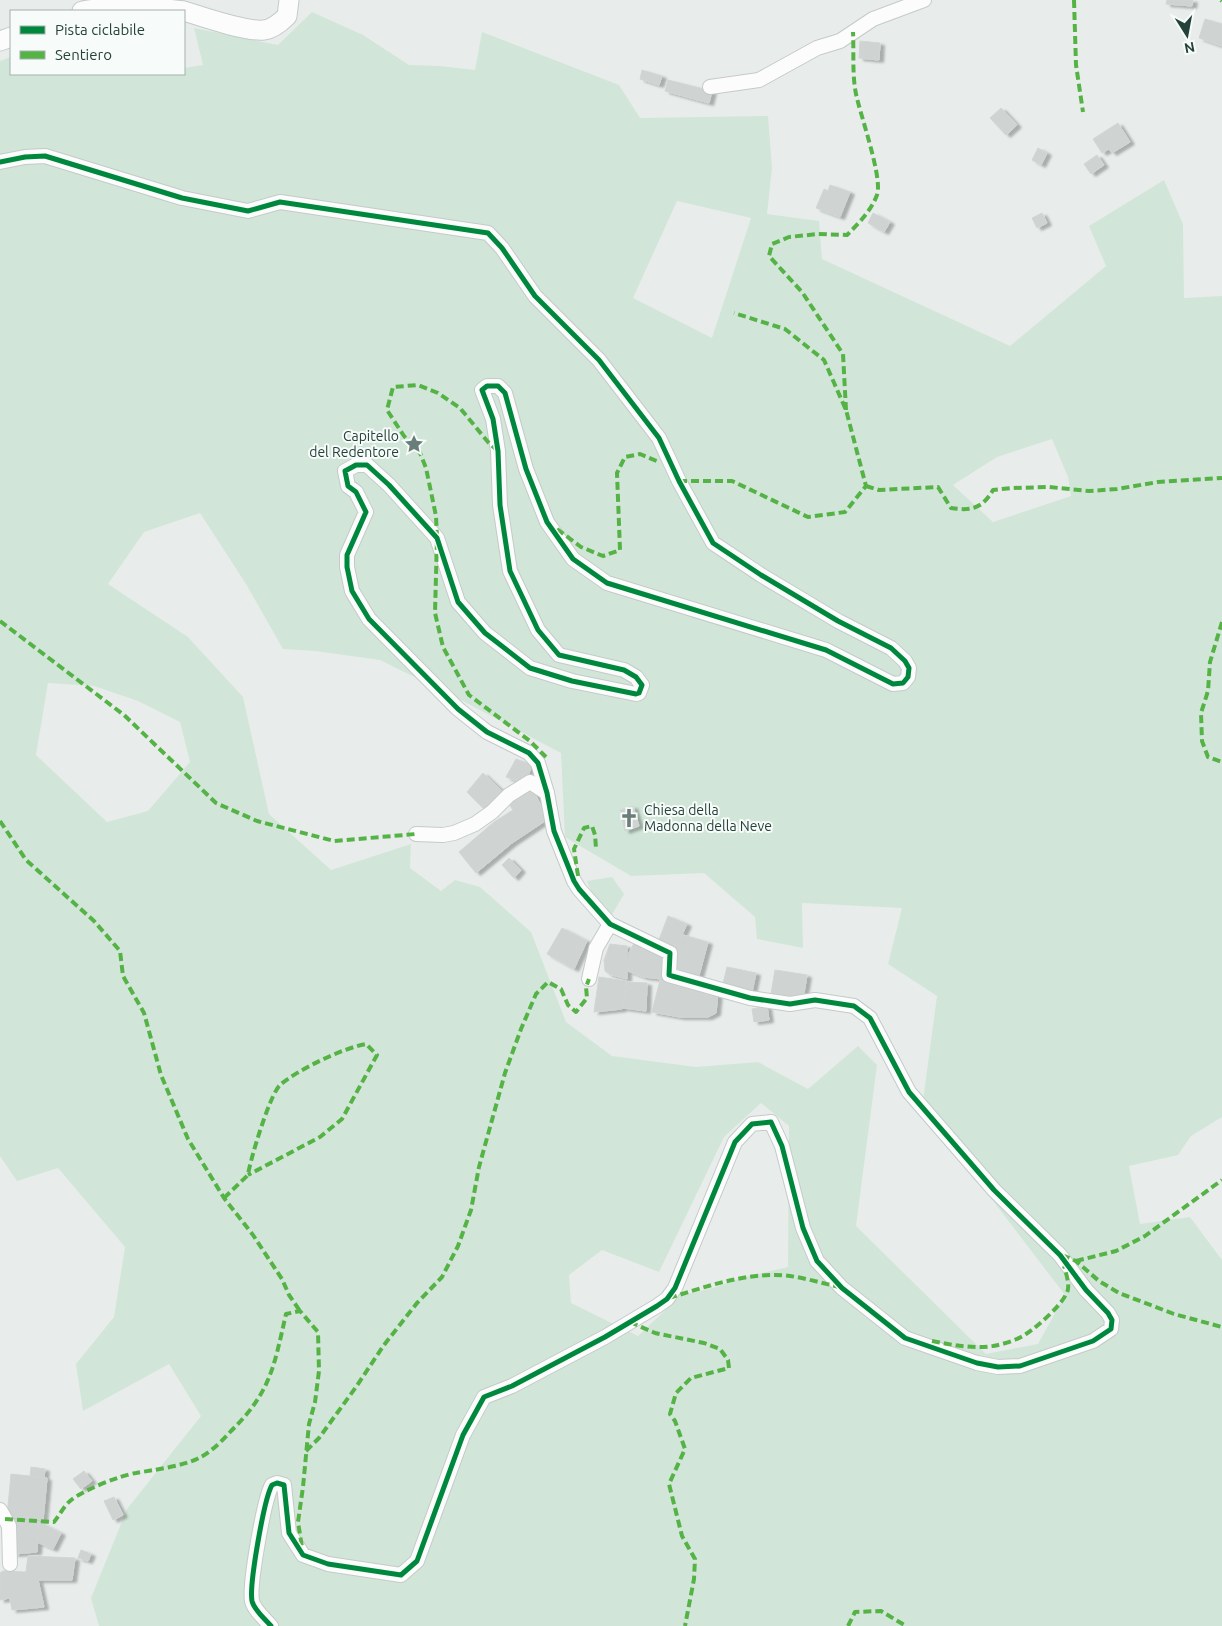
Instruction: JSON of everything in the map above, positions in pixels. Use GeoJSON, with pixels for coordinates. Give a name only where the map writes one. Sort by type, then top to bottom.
{"type":"FeatureCollection","features":[{"type":"Feature","properties":{"kind":"main road"},"geometry":{"type":"LineString","coordinates":[[185,12],[250,29],[265,30],[278,24],[287,16],[289,0]]}},
{"type":"Feature","properties":{"kind":"main road"},"geometry":{"type":"LineString","coordinates":[[90,10],[140,6],[174,10]]}},
{"type":"Feature","properties":{"kind":"street"},"geometry":{"type":"LineString","coordinates":[[710,87],[759,80],[817,48],[840,41],[873,19],[924,0]]}},
{"type":"Feature","properties":{"kind":"street"},"geometry":{"type":"LineString","coordinates":[[0,162],[25,157],[45,156],[182,198],[248,211],[280,202],[488,233],[502,248],[535,296],[599,360],[659,438],[679,481],[713,543],[761,575],[838,621],[891,648],[905,661],[909,668],[908,677],[903,683],[893,684],[826,650],[607,583],[573,559],[547,522],[526,469],[505,393],[498,386],[487,386],[482,390],[493,419],[498,452],[500,505],[510,571],[538,630],[559,655],[624,670],[636,677],[642,685],[639,693],[636,694],[572,681],[530,668],[485,633],[458,602],[437,538],[389,485],[367,465],[356,465],[345,470],[348,486],[356,492],[366,512],[347,556],[347,567],[352,591],[369,619],[458,709],[487,732],[529,753],[538,763],[547,793],[554,831],[574,881],[610,924],[670,953],[669,975],[750,998],[790,1004],[814,1000],[854,1006],[870,1018],[909,1092],[994,1190],[1060,1255],[1086,1290],[1108,1313],[1112,1320],[1111,1329],[1093,1341],[1020,1366],[998,1367],[906,1338],[842,1288],[818,1260],[803,1228],[782,1146],[771,1122],[752,1124],[735,1142],[675,1288],[667,1299],[605,1337],[512,1386],[484,1397],[463,1435],[417,1561],[401,1575],[328,1564],[303,1555],[289,1533],[284,1485],[277,1483],[272,1485],[260,1534],[252,1587],[254,1605],[271,1626]]}},
{"type":"Feature","properties":{"kind":"street"},"geometry":{"type":"LineString","coordinates":[[416,834],[443,835],[475,824],[492,812],[509,795],[530,782],[547,793]]}},
{"type":"Feature","properties":{"kind":"street"},"geometry":{"type":"LineString","coordinates":[[589,979],[596,948],[610,924]]}},
{"type":"Feature","properties":{"kind":"street"},"geometry":{"type":"LineString","coordinates":[[0,1510],[9,1526],[10,1564]]}},
{"type":"Feature","properties":{"kind":"green space"},"geometry":{"type":"Polygon","coordinates":[[[312,12],[363,35],[409,65],[475,70],[482,32],[619,85],[640,118],[768,116],[772,168],[767,214],[819,221],[822,259],[1010,346],[1106,266],[1089,226],[1164,180],[1183,224],[1184,298],[1222,296],[1222,1117],[1191,1136],[1178,1155],[1129,1166],[1140,1224],[1190,1217],[1222,1260],[1222,1626],[99,1626],[91,1598],[127,1509],[201,1416],[169,1364],[83,1411],[76,1364],[114,1317],[125,1247],[58,1168],[17,1181],[0,1156],[0,61],[10,57],[10,75],[185,75],[185,68],[203,65],[194,28],[278,45],[312,12]],[[677,201],[633,298],[712,338],[751,218],[677,201]],[[1052,439],[997,457],[953,485],[993,522],[1071,496],[1068,477],[1052,439]],[[200,513],[144,532],[108,584],[188,637],[243,697],[269,814],[331,870],[411,844],[410,868],[441,891],[455,880],[480,887],[531,932],[566,1022],[612,1056],[696,1067],[758,1062],[808,1089],[858,1046],[877,1065],[856,1226],[986,1354],[1038,1344],[1065,1295],[922,1108],[937,996],[888,964],[902,908],[802,903],[803,948],[757,939],[755,917],[704,873],[631,876],[565,837],[561,753],[380,660],[315,651],[283,649],[246,584],[200,513]],[[48,683],[36,755],[107,822],[148,811],[190,762],[180,722],[138,701],[94,686],[48,683]],[[761,1103],[724,1137],[659,1272],[602,1250],[569,1275],[571,1303],[638,1336],[680,1296],[716,1287],[741,1278],[788,1267],[789,1126],[761,1103]]]}},
{"type":"Feature","properties":{"kind":"green space"},"geometry":{"type":"Polygon","coordinates":[[[612,877],[624,894],[610,918],[597,901],[587,881],[612,877]]]}},
{"type":"Feature","properties":{"kind":"building"},"geometry":{"type":"Polygon","coordinates":[[[1167,0],[1193,0],[1192,6],[1166,4],[1167,0]]]}},
{"type":"Feature","properties":{"kind":"building"},"geometry":{"type":"Polygon","coordinates":[[[1205,19],[1222,24],[1222,46],[1199,38],[1205,19]]]}},
{"type":"Feature","properties":{"kind":"building"},"geometry":{"type":"Polygon","coordinates":[[[860,41],[880,43],[879,60],[859,58],[860,41]]]}},
{"type":"Feature","properties":{"kind":"building"},"geometry":{"type":"Polygon","coordinates":[[[642,70],[662,76],[659,85],[640,79],[642,70]]]}},
{"type":"Feature","properties":{"kind":"building"},"geometry":{"type":"Polygon","coordinates":[[[668,80],[712,91],[709,103],[665,91],[668,80]]]}},
{"type":"Feature","properties":{"kind":"building"},"geometry":{"type":"Polygon","coordinates":[[[1001,108],[1017,125],[1006,135],[990,118],[1001,108]]]}},
{"type":"Feature","properties":{"kind":"building"},"geometry":{"type":"Polygon","coordinates":[[[1118,123],[1130,142],[1112,153],[1109,149],[1102,153],[1093,139],[1118,123]]]}},
{"type":"Feature","properties":{"kind":"building"},"geometry":{"type":"Polygon","coordinates":[[[1038,148],[1047,153],[1041,165],[1032,160],[1038,148]]]}},
{"type":"Feature","properties":{"kind":"building"},"geometry":{"type":"Polygon","coordinates":[[[1097,155],[1104,165],[1091,174],[1084,164],[1097,155]]]}},
{"type":"Feature","properties":{"kind":"building"},"geometry":{"type":"Polygon","coordinates":[[[830,185],[850,192],[840,217],[816,208],[824,189],[828,191],[830,185]]]}},
{"type":"Feature","properties":{"kind":"building"},"geometry":{"type":"Polygon","coordinates":[[[873,213],[890,222],[884,232],[868,223],[873,213]]]}},
{"type":"Feature","properties":{"kind":"building"},"geometry":{"type":"Polygon","coordinates":[[[1042,213],[1047,223],[1037,228],[1032,218],[1042,213]]]}},
{"type":"Feature","properties":{"kind":"building"},"geometry":{"type":"Polygon","coordinates":[[[516,759],[532,765],[525,784],[506,777],[516,759]]]}},
{"type":"Feature","properties":{"kind":"building"},"geometry":{"type":"Polygon","coordinates":[[[483,773],[503,792],[486,811],[467,792],[483,773]]]}},
{"type":"Feature","properties":{"kind":"building"},"geometry":{"type":"Polygon","coordinates":[[[530,784],[548,819],[512,843],[476,873],[459,852],[494,822],[513,810],[506,800],[530,784]]]}},
{"type":"Feature","properties":{"kind":"building","name":"Chiesa della Madonna della Neve"},"geometry":{"type":"Polygon","coordinates":[[[633,806],[639,826],[625,831],[620,810],[633,806]]]}},
{"type":"Feature","properties":{"kind":"building"},"geometry":{"type":"Polygon","coordinates":[[[509,858],[521,870],[514,878],[502,865],[509,858]]]}},
{"type":"Feature","properties":{"kind":"building"},"geometry":{"type":"Polygon","coordinates":[[[668,916],[687,924],[681,937],[670,950],[657,945],[668,916]]]}},
{"type":"Feature","properties":{"kind":"building"},"geometry":{"type":"Polygon","coordinates":[[[562,928],[587,941],[574,969],[547,954],[562,928]]]}},
{"type":"Feature","properties":{"kind":"building"},"geometry":{"type":"Polygon","coordinates":[[[683,935],[708,942],[698,979],[678,973],[672,967],[672,950],[683,935]]]}},
{"type":"Feature","properties":{"kind":"building"},"geometry":{"type":"Polygon","coordinates":[[[635,941],[668,955],[667,969],[661,979],[644,977],[628,971],[629,953],[635,941]]]}},
{"type":"Feature","properties":{"kind":"building"},"geometry":{"type":"Polygon","coordinates":[[[610,944],[627,946],[627,979],[605,971],[604,960],[610,944]]]}},
{"type":"Feature","properties":{"kind":"building"},"geometry":{"type":"Polygon","coordinates":[[[727,967],[756,973],[752,992],[722,988],[727,967]]]}},
{"type":"Feature","properties":{"kind":"building"},"geometry":{"type":"Polygon","coordinates":[[[775,970],[807,975],[803,999],[771,994],[775,970]]]}},
{"type":"Feature","properties":{"kind":"building"},"geometry":{"type":"Polygon","coordinates":[[[599,977],[626,981],[622,1009],[594,1012],[599,977]]]}},
{"type":"Feature","properties":{"kind":"building"},"geometry":{"type":"Polygon","coordinates":[[[660,980],[718,992],[716,1013],[708,1017],[680,1017],[652,1012],[660,980]]]}},
{"type":"Feature","properties":{"kind":"building"},"geometry":{"type":"Polygon","coordinates":[[[627,982],[647,983],[646,1011],[623,1008],[627,982]]]}},
{"type":"Feature","properties":{"kind":"building"},"geometry":{"type":"Polygon","coordinates":[[[767,1006],[769,1020],[754,1022],[752,1009],[767,1006]]]}},
{"type":"Feature","properties":{"kind":"building"},"geometry":{"type":"Polygon","coordinates":[[[31,1467],[45,1469],[44,1478],[30,1476],[31,1467]]]}},
{"type":"Feature","properties":{"kind":"building"},"geometry":{"type":"Polygon","coordinates":[[[84,1471],[92,1481],[81,1489],[73,1479],[84,1471]]]}},
{"type":"Feature","properties":{"kind":"building"},"geometry":{"type":"Polygon","coordinates":[[[11,1474],[47,1478],[43,1520],[7,1517],[11,1474]]]}},
{"type":"Feature","properties":{"kind":"building"},"geometry":{"type":"Polygon","coordinates":[[[114,1497],[123,1515],[113,1520],[104,1501],[114,1497]]]}},
{"type":"Feature","properties":{"kind":"building"},"geometry":{"type":"Polygon","coordinates":[[[11,1520],[39,1522],[37,1552],[14,1554],[11,1520]]]}},
{"type":"Feature","properties":{"kind":"building"},"geometry":{"type":"Polygon","coordinates":[[[39,1522],[61,1533],[53,1549],[37,1542],[39,1522]]]}},
{"type":"Feature","properties":{"kind":"building"},"geometry":{"type":"Polygon","coordinates":[[[81,1550],[91,1554],[88,1561],[78,1558],[81,1550]]]}},
{"type":"Feature","properties":{"kind":"building"},"geometry":{"type":"Polygon","coordinates":[[[28,1556],[75,1558],[72,1580],[38,1580],[44,1607],[12,1610],[10,1598],[0,1600],[0,1573],[3,1571],[26,1572],[28,1556]]]}},
{"type":"Feature","properties":{"kind":"marked path"},"geometry":{"type":"LineString","coordinates":[[1074,0],[1076,65],[1083,112]]}},
{"type":"Feature","properties":{"kind":"marked path"},"geometry":{"type":"LineString","coordinates":[[846,410],[843,354],[802,292],[769,256],[772,244],[789,237],[818,234],[847,235],[868,212],[877,195],[877,175],[855,86],[853,32]]}},
{"type":"Feature","properties":{"kind":"marked path"},"geometry":{"type":"LineString","coordinates":[[679,481],[732,481],[808,517],[845,512],[866,486],[846,410],[824,360],[785,329],[734,313]]}},
{"type":"Feature","properties":{"kind":"marked path"},"geometry":{"type":"LineString","coordinates":[[498,451],[488,442],[460,408],[438,393],[418,385],[393,387],[387,410],[404,436],[420,453],[426,468],[436,516],[435,613],[443,647],[469,695],[530,741],[546,757]]}},
{"type":"Feature","properties":{"kind":"marked path"},"geometry":{"type":"LineString","coordinates":[[557,529],[581,547],[603,556],[620,550],[617,473],[625,457],[640,454],[659,462]]}},
{"type":"Feature","properties":{"kind":"marked path"},"geometry":{"type":"LineString","coordinates":[[866,486],[879,490],[938,487],[951,508],[970,509],[985,501],[993,490],[1049,487],[1089,491],[1117,489],[1158,482],[1222,478]]}},
{"type":"Feature","properties":{"kind":"marked path"},"geometry":{"type":"LineString","coordinates":[[0,621],[124,715],[216,803],[257,821],[334,841],[416,834]]}},
{"type":"Feature","properties":{"kind":"marked path"},"geometry":{"type":"LineString","coordinates":[[1222,622],[1210,662],[1208,691],[1201,713],[1202,741],[1208,757],[1222,762]]}},
{"type":"Feature","properties":{"kind":"marked path"},"geometry":{"type":"LineString","coordinates":[[0,821],[26,860],[94,921],[120,951],[123,976],[144,1013],[161,1075],[188,1139],[224,1198],[253,1235],[282,1279],[289,1295],[300,1311]]}},
{"type":"Feature","properties":{"kind":"marked path"},"geometry":{"type":"LineString","coordinates":[[578,876],[574,849],[584,828],[592,826],[596,848]]}},
{"type":"Feature","properties":{"kind":"marked path"},"geometry":{"type":"LineString","coordinates":[[306,1451],[319,1438],[384,1345],[417,1303],[442,1277],[458,1246],[471,1210],[479,1167],[505,1073],[536,994],[548,982],[561,989],[568,1005],[576,1012],[587,998],[586,987],[589,979]]}},
{"type":"Feature","properties":{"kind":"marked path"},"geometry":{"type":"LineString","coordinates":[[224,1198],[248,1175],[256,1142],[266,1113],[280,1085],[321,1060],[366,1044],[377,1055],[342,1119],[320,1137],[248,1175]]}},
{"type":"Feature","properties":{"kind":"marked path"},"geometry":{"type":"LineString","coordinates":[[1076,1261],[1116,1251],[1145,1236],[1222,1180]]}},
{"type":"Feature","properties":{"kind":"marked path"},"geometry":{"type":"LineString","coordinates":[[1062,1255],[1076,1261],[1099,1281],[1119,1293],[1174,1314],[1222,1327]]}},
{"type":"Feature","properties":{"kind":"marked path"},"geometry":{"type":"LineString","coordinates":[[932,1341],[962,1346],[985,1347],[1015,1340],[1037,1326],[1062,1301],[1068,1289],[1064,1266]]}},
{"type":"Feature","properties":{"kind":"marked path"},"geometry":{"type":"LineString","coordinates":[[669,1298],[732,1280],[771,1275],[796,1277],[839,1287]]}},
{"type":"Feature","properties":{"kind":"marked path"},"geometry":{"type":"LineString","coordinates":[[5,1519],[54,1522],[70,1501],[92,1488],[129,1474],[185,1463],[208,1453],[224,1439],[255,1404],[263,1391],[274,1364],[286,1314],[300,1311],[318,1332],[319,1371],[315,1402],[309,1424],[298,1522],[302,1547]]}},
{"type":"Feature","properties":{"kind":"marked path"},"geometry":{"type":"LineString","coordinates":[[630,1322],[655,1333],[704,1343],[720,1349],[728,1360],[729,1368],[691,1378],[676,1393],[670,1414],[675,1421],[685,1449],[669,1484],[682,1536],[695,1559],[694,1579],[685,1626]]}},
{"type":"Feature","properties":{"kind":"marked path"},"geometry":{"type":"LineString","coordinates":[[848,1626],[855,1612],[881,1611],[906,1626]]}},
{"type":"Feature","properties":{"kind":"cycle path"},"geometry":{"type":"LineString","coordinates":[[0,162],[25,157],[45,156],[182,198],[248,211],[280,202],[488,233],[502,248],[535,296],[599,360],[659,438],[679,481],[713,543],[761,575],[838,621],[891,648],[905,661],[909,668],[908,677],[903,683],[893,684],[826,650],[607,583],[573,559],[547,522],[526,469],[505,393],[498,386],[487,386],[482,390],[493,419],[498,451],[500,505],[510,571],[538,630],[559,655],[624,670],[636,677],[642,685],[639,693],[636,694],[572,681],[530,668],[485,633],[458,602],[437,538],[389,485],[367,465],[356,465],[345,471],[348,486],[356,492],[366,512],[347,555],[347,567],[352,591],[369,619],[458,709],[487,732],[529,753],[538,763],[547,793],[554,831],[574,881],[610,924],[670,953],[669,975],[750,998],[790,1004],[815,1000],[854,1006],[870,1018],[909,1092],[994,1190],[1060,1255],[1086,1290],[1108,1313],[1112,1320],[1111,1329],[1093,1341],[1020,1366],[998,1367],[977,1363],[905,1338],[842,1288],[817,1261],[803,1228],[782,1146],[771,1122],[752,1124],[735,1142],[675,1288],[667,1299],[605,1337],[512,1386],[484,1397],[463,1435],[417,1561],[401,1575],[328,1564],[303,1555],[289,1533],[284,1485],[277,1483],[272,1485],[261,1524],[252,1592],[252,1601],[255,1608],[271,1626]]}},
{"type":"Feature","properties":{"kind":"place","name":"Capitello del Redentore"},"geometry":{"type":"Point","coordinates":[414,444]}},
{"type":"Feature","properties":{"kind":"place","name":"Chiesa della Madonna della Neve"},"geometry":{"type":"Point","coordinates":[629,818]}}]}
